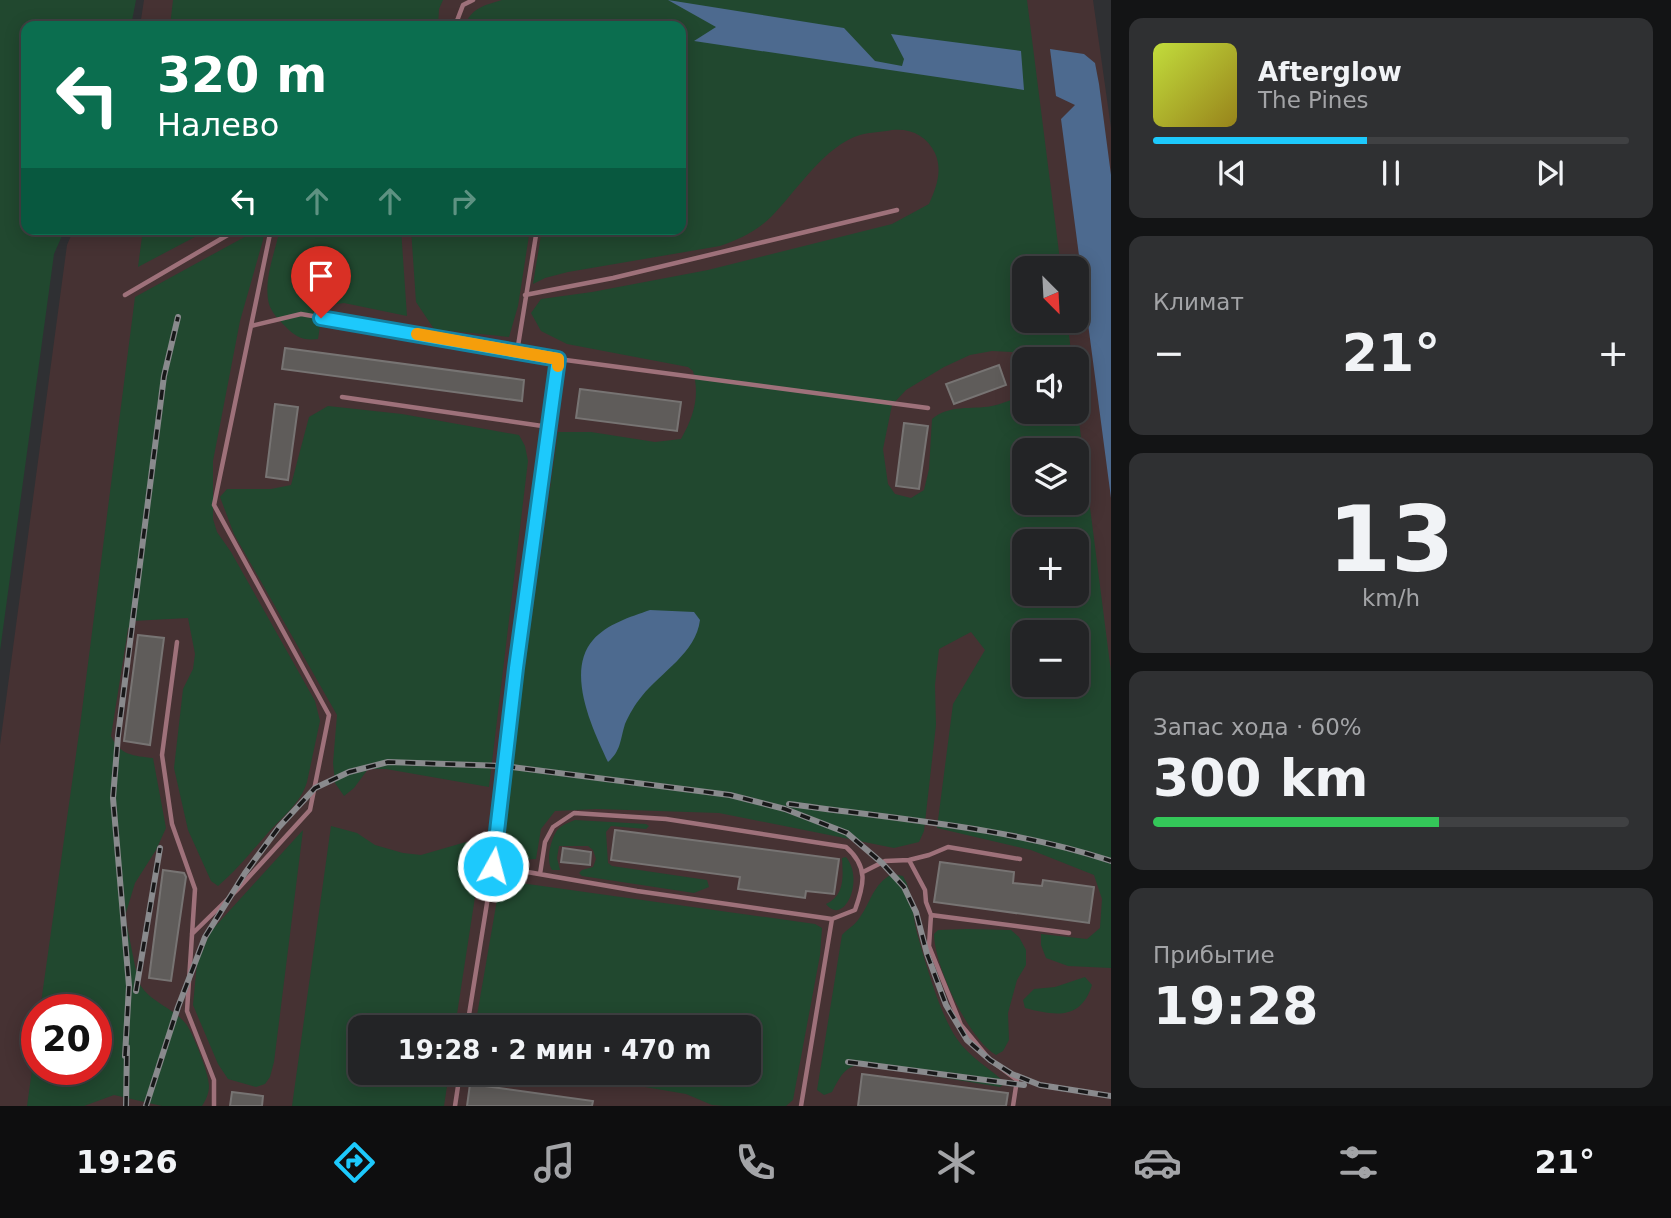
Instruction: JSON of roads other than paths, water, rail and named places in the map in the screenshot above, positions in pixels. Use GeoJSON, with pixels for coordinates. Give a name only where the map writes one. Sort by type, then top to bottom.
{"type":"FeatureCollection","features":[{"type":"Feature","properties":{"kind":"lane"},"geometry":{"type":"LineString","coordinates":[[457,21],[463,5],[473,0]]}},
{"type":"Feature","properties":{"kind":"lane"},"geometry":{"type":"LineString","coordinates":[[525,296],[897,211]]}},
{"type":"Feature","properties":{"kind":"lane"},"geometry":{"type":"LineString","coordinates":[[125,295],[228,235]]}},
{"type":"Feature","properties":{"kind":"lane"},"geometry":{"type":"LineString","coordinates":[[192,934],[237,890],[310,810],[328,715],[214,505],[270,235]]}},
{"type":"Feature","properties":{"kind":"lane"},"geometry":{"type":"LineString","coordinates":[[517,352],[536,235]]}},
{"type":"Feature","properties":{"kind":"lane"},"geometry":{"type":"LineString","coordinates":[[251,326],[301,314],[558,359],[928,408]]}},
{"type":"Feature","properties":{"kind":"lane"},"geometry":{"type":"LineString","coordinates":[[469,1015],[493,866],[516,668],[558,359]]}},
{"type":"Feature","properties":{"kind":"lane"},"geometry":{"type":"LineString","coordinates":[[342,397],[549,427]]}},
{"type":"Feature","properties":{"kind":"lane"},"geometry":{"type":"LineString","coordinates":[[177,642],[162,755],[172,824],[195,889],[187,1011],[214,1080],[214,1106]]}},
{"type":"Feature","properties":{"kind":"lane"},"geometry":{"type":"LineString","coordinates":[[493,866],[637,891],[832,919],[855,910],[863,887],[863,872],[857,856],[846,847],[666,818],[574,813],[553,827],[545,842],[540,874]]}},
{"type":"Feature","properties":{"kind":"lane"},"geometry":{"type":"LineString","coordinates":[[863,872],[885,862],[929,855],[948,846],[1020,859]]}},
{"type":"Feature","properties":{"kind":"lane"},"geometry":{"type":"LineString","coordinates":[[909,860],[925,890],[930,915],[929,946],[961,1025],[990,1060],[1017,1080],[1013,1106]]}},
{"type":"Feature","properties":{"kind":"lane"},"geometry":{"type":"LineString","coordinates":[[930,915],[1069,933]]}},
{"type":"Feature","properties":{"kind":"lane"},"geometry":{"type":"LineString","coordinates":[[801,1106],[832,919]]}},
{"type":"Feature","properties":{"kind":"lane"},"geometry":{"type":"LineString","coordinates":[[455,1106],[458,1085]]}},
{"type":"Feature","properties":{"kind":"water"},"geometry":{"type":"Polygon","coordinates":[[[668,0],[844,28],[875,61],[902,66],[904,59],[891,34],[1021,51],[1024,90],[694,41],[716,27],[668,0]]]}},
{"type":"Feature","properties":{"kind":"water"},"geometry":{"type":"Polygon","coordinates":[[[1050,49],[1084,54],[1095,63],[1111,175],[1111,498],[1089,331],[1089,256],[1079,256],[1061,119],[1075,105],[1056,96],[1050,49]]]}},
{"type":"Feature","properties":{"kind":"water"},"geometry":{"type":"Polygon","coordinates":[[[650,610],[694,612],[700,620],[697,632],[685,652],[637,702],[625,724],[618,749],[608,762],[584,701],[581,668],[585,653],[593,640],[605,630],[650,610]]]}},
{"type":"Feature","properties":{"kind":"railway"},"geometry":{"type":"LineString","coordinates":[[125,1056],[129,986],[113,798],[118,736],[164,376],[178,317]]}},
{"type":"Feature","properties":{"kind":"railway"},"geometry":{"type":"LineString","coordinates":[[146,1106],[178,1007],[205,937],[245,873],[279,827],[315,788],[349,772],[388,762],[504,766],[730,795],[785,809],[847,833],[882,863],[904,887],[916,912],[927,954],[946,1005],[967,1040],[1012,1074],[1040,1085],[1111,1096]]}},
{"type":"Feature","properties":{"kind":"railway"},"geometry":{"type":"LineString","coordinates":[[789,804],[992,832],[1072,849],[1111,861]]}},
{"type":"Feature","properties":{"kind":"railway"},"geometry":{"type":"LineString","coordinates":[[136,991],[160,848]]}},
{"type":"Feature","properties":{"kind":"railway"},"geometry":{"type":"LineString","coordinates":[[126,1106],[127,1047]]}},
{"type":"Feature","properties":{"kind":"railway"},"geometry":{"type":"LineString","coordinates":[[848,1062],[1024,1085]]}}]}
